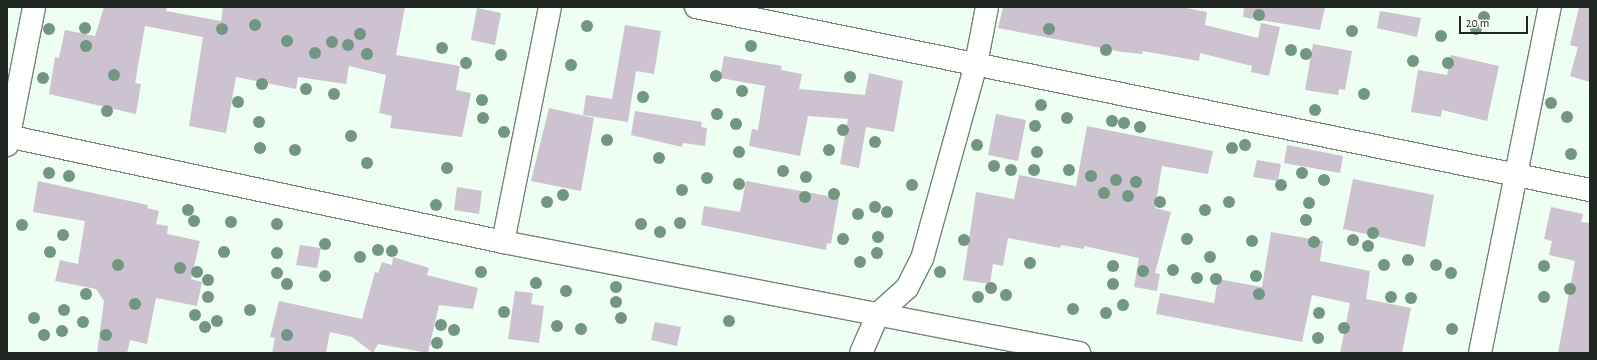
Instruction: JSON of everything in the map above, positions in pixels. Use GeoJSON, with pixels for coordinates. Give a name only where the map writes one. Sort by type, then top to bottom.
{"type":"FeatureCollection","features":[{"type":"Feature","properties":{"kind":"street"},"geometry":{"type":"LineString","coordinates":[[34,7],[8,139],[503,242],[1079,353]]}},
{"type":"Feature","properties":{"kind":"street"},"geometry":{"type":"LineString","coordinates":[[503,242],[550,7]]}},
{"type":"Feature","properties":{"kind":"street"},"geometry":{"type":"LineString","coordinates":[[696,7],[1590,190]]}},
{"type":"Feature","properties":{"kind":"street"},"geometry":{"type":"LineString","coordinates":[[861,353],[878,314],[907,288],[922,259],[976,64],[987,7]]}},
{"type":"Feature","properties":{"kind":"street"},"geometry":{"type":"LineString","coordinates":[[1480,353],[1518,175],[1550,7]]}},
{"type":"Feature","properties":{"kind":"building"},"geometry":{"type":"Polygon","coordinates":[[[104,7],[167,7],[166,11],[221,21],[223,7],[405,7],[396,55],[460,66],[456,90],[471,93],[462,137],[390,128],[392,116],[379,113],[386,75],[349,66],[346,84],[298,77],[296,89],[236,77],[226,133],[189,126],[203,37],[145,26],[135,83],[141,84],[136,114],[49,94],[55,57],[59,58],[65,30],[95,36],[104,7]]]}},
{"type":"Feature","properties":{"kind":"building"},"geometry":{"type":"Polygon","coordinates":[[[1003,7],[1181,7],[1207,12],[1205,25],[1258,38],[1261,23],[1280,27],[1269,76],[1251,72],[1252,66],[1200,53],[1199,61],[1143,51],[1142,54],[1122,52],[998,28],[1003,7]]]}},
{"type":"Feature","properties":{"kind":"building"},"geometry":{"type":"Polygon","coordinates":[[[1244,7],[1325,7],[1320,30],[1243,17],[1244,7]]]}},
{"type":"Feature","properties":{"kind":"building"},"geometry":{"type":"Polygon","coordinates":[[[1579,7],[1590,7],[1590,82],[1570,76],[1578,47],[1570,45],[1579,7]]]}},
{"type":"Feature","properties":{"kind":"building"},"geometry":{"type":"Polygon","coordinates":[[[477,8],[501,13],[495,45],[471,40],[477,8]]]}},
{"type":"Feature","properties":{"kind":"building"},"geometry":{"type":"Polygon","coordinates":[[[1380,11],[1421,18],[1417,37],[1377,28],[1380,11]]]}},
{"type":"Feature","properties":{"kind":"building"},"geometry":{"type":"Polygon","coordinates":[[[625,25],[661,31],[654,74],[636,71],[628,122],[583,115],[586,95],[612,99],[625,25]]]}},
{"type":"Feature","properties":{"kind":"building"},"geometry":{"type":"Polygon","coordinates":[[[1313,44],[1352,51],[1345,90],[1339,89],[1338,95],[1305,90],[1313,44]]]}},
{"type":"Feature","properties":{"kind":"building"},"geometry":{"type":"Polygon","coordinates":[[[1451,55],[1499,66],[1487,121],[1442,110],[1441,117],[1411,112],[1418,70],[1447,75],[1451,55]]]}},
{"type":"Feature","properties":{"kind":"building"},"geometry":{"type":"Polygon","coordinates":[[[724,56],[782,66],[781,70],[802,74],[799,89],[865,95],[869,73],[903,81],[894,132],[866,127],[859,168],[840,164],[848,119],[808,116],[800,156],[749,146],[752,129],[758,130],[765,86],[720,78],[724,56]]]}},
{"type":"Feature","properties":{"kind":"building"},"geometry":{"type":"Polygon","coordinates":[[[549,108],[594,118],[581,191],[531,181],[549,108]]]}},
{"type":"Feature","properties":{"kind":"building"},"geometry":{"type":"Polygon","coordinates":[[[635,111],[702,122],[701,127],[707,128],[705,146],[683,143],[682,147],[631,135],[635,111]]]}},
{"type":"Feature","properties":{"kind":"building"},"geometry":{"type":"Polygon","coordinates":[[[996,114],[1026,120],[1018,161],[988,155],[996,114]]]}},
{"type":"Feature","properties":{"kind":"building"},"geometry":{"type":"Polygon","coordinates":[[[1087,126],[1213,151],[1208,174],[1162,166],[1155,208],[1171,212],[1155,273],[1160,274],[1157,291],[1134,287],[1139,258],[1084,246],[1084,249],[1061,245],[1060,248],[1008,238],[1003,266],[993,264],[990,284],[963,280],[976,192],[1014,199],[1019,175],[1076,186],[1087,126]]]}},
{"type":"Feature","properties":{"kind":"building"},"geometry":{"type":"Polygon","coordinates":[[[1287,145],[1343,156],[1340,173],[1284,163],[1287,145]]]}},
{"type":"Feature","properties":{"kind":"building"},"geometry":{"type":"Polygon","coordinates":[[[1257,160],[1281,164],[1278,181],[1253,177],[1257,160]]]}},
{"type":"Feature","properties":{"kind":"building"},"geometry":{"type":"Polygon","coordinates":[[[1353,179],[1434,195],[1425,247],[1343,229],[1353,179]]]}},
{"type":"Feature","properties":{"kind":"building"},"geometry":{"type":"Polygon","coordinates":[[[38,181],[148,205],[147,208],[159,211],[156,224],[168,226],[167,234],[200,241],[191,279],[202,282],[197,306],[156,298],[147,344],[130,340],[127,353],[97,353],[104,301],[96,289],[55,281],[60,260],[78,264],[85,221],[33,212],[38,181]]]}},
{"type":"Feature","properties":{"kind":"building"},"geometry":{"type":"Polygon","coordinates":[[[746,181],[839,198],[831,244],[827,243],[826,250],[701,225],[704,206],[740,212],[746,181]]]}},
{"type":"Feature","properties":{"kind":"building"},"geometry":{"type":"Polygon","coordinates":[[[457,187],[482,191],[479,214],[454,210],[457,187]]]}},
{"type":"Feature","properties":{"kind":"building"},"geometry":{"type":"Polygon","coordinates":[[[1551,207],[1583,214],[1581,222],[1590,223],[1590,353],[1558,353],[1575,261],[1549,255],[1552,241],[1544,239],[1551,207]]]}},
{"type":"Feature","properties":{"kind":"building"},"geometry":{"type":"Polygon","coordinates":[[[1271,232],[1323,241],[1320,261],[1370,271],[1366,299],[1411,308],[1402,353],[1340,353],[1350,303],[1312,295],[1302,342],[1156,314],[1160,293],[1214,303],[1218,279],[1262,287],[1271,232]]]}},
{"type":"Feature","properties":{"kind":"building"},"geometry":{"type":"Polygon","coordinates":[[[300,245],[321,248],[317,268],[296,265],[300,245]]]}},
{"type":"Feature","properties":{"kind":"building"},"geometry":{"type":"Polygon","coordinates":[[[393,257],[429,268],[427,275],[478,288],[473,309],[439,305],[428,353],[378,344],[373,353],[352,337],[330,332],[326,353],[272,353],[275,338],[270,337],[279,301],[362,319],[375,272],[378,273],[382,262],[392,265],[393,257]]]}},
{"type":"Feature","properties":{"kind":"building"},"geometry":{"type":"Polygon","coordinates":[[[515,291],[533,293],[531,304],[544,306],[539,343],[508,339],[515,291]]]}},
{"type":"Feature","properties":{"kind":"building"},"geometry":{"type":"Polygon","coordinates":[[[655,322],[681,327],[677,346],[651,340],[655,322]]]}}]}
